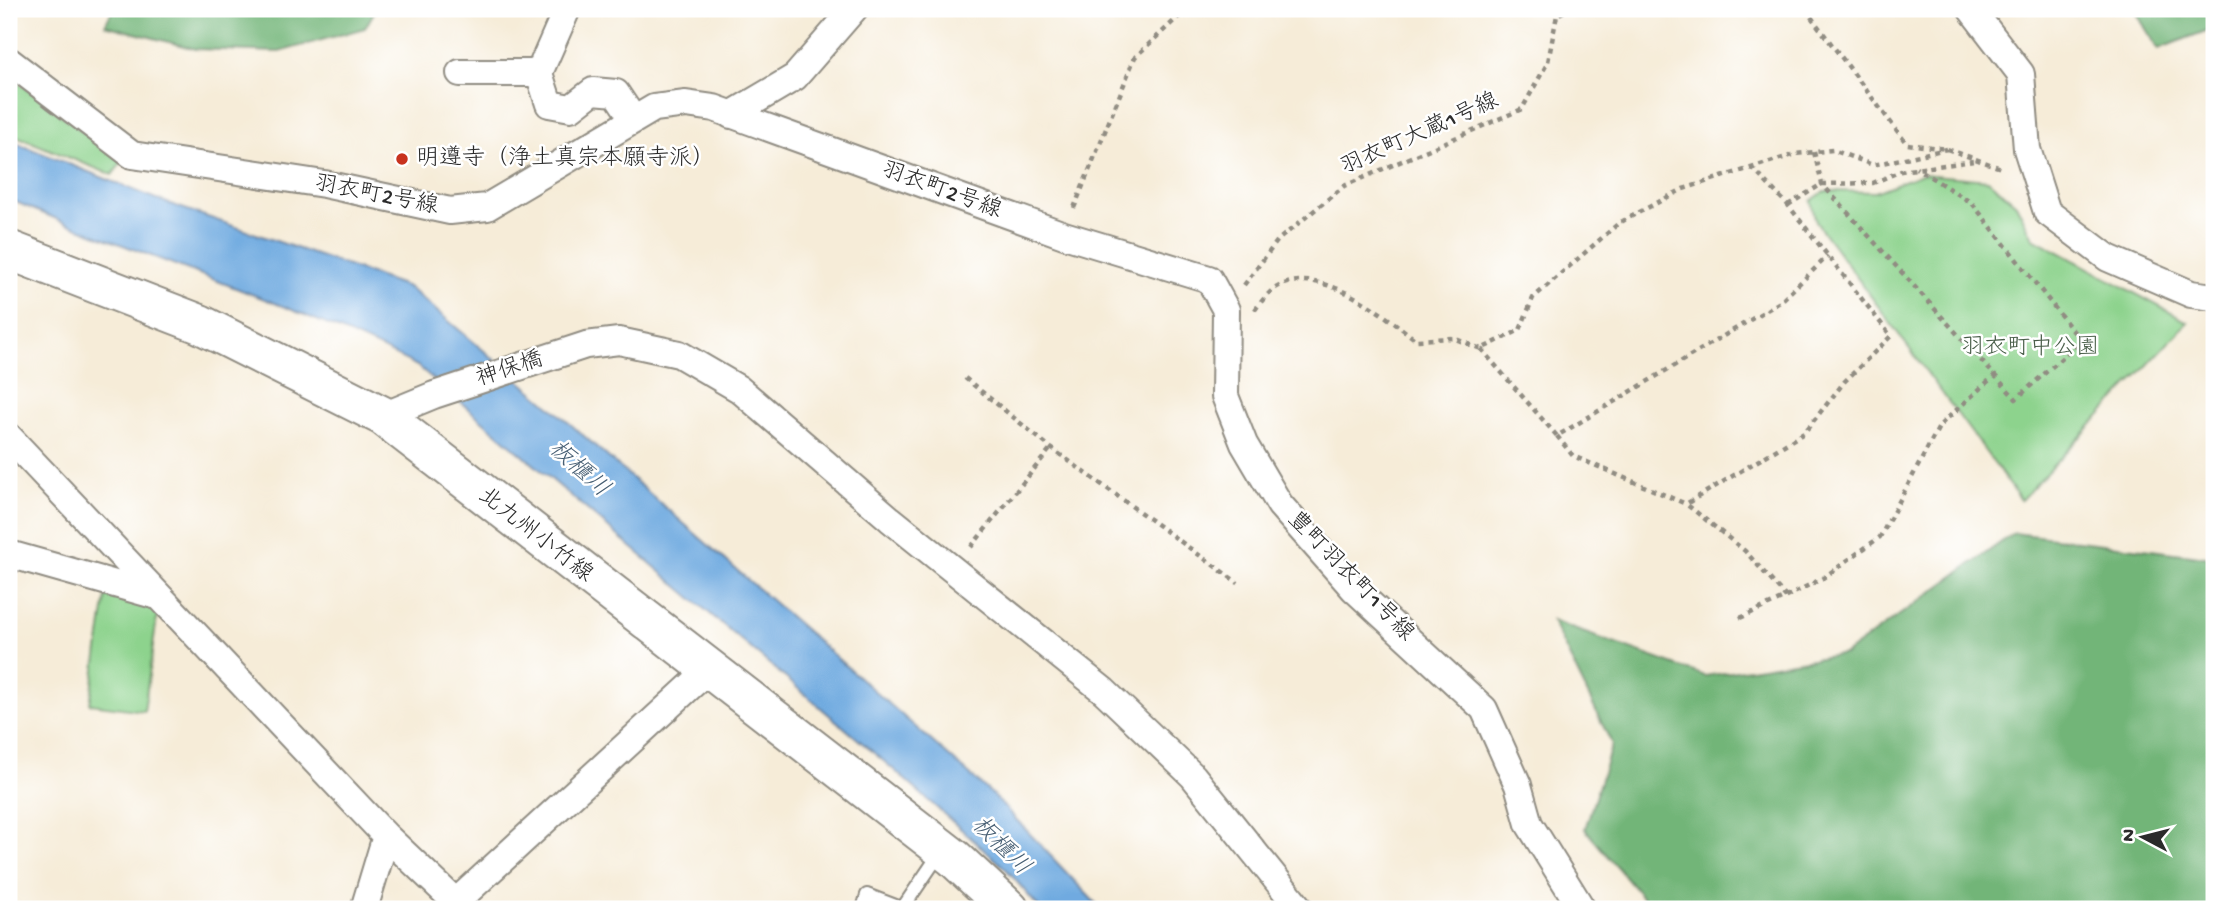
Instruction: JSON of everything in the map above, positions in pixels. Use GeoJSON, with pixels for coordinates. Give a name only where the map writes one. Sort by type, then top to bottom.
{"type":"FeatureCollection","features":[{"type":"Feature","properties":{"kind":"main road","name":"北九州小竹線"},"geometry":{"type":"LineString","coordinates":[[9,250],[200,324],[383,416],[707,671],[942,850],[1009,909]]}},
{"type":"Feature","properties":{"kind":"street"},"geometry":{"type":"LineString","coordinates":[[567,9],[539,73],[550,104],[571,108],[593,91],[616,93],[634,120]]}},
{"type":"Feature","properties":{"kind":"street"},"geometry":{"type":"LineString","coordinates":[[731,115],[795,77],[854,9]]}},
{"type":"Feature","properties":{"kind":"street"},"geometry":{"type":"LineString","coordinates":[[1971,9],[2021,74],[2027,149],[2047,212],[2108,258],[2191,294],[2214,297]]}},
{"type":"Feature","properties":{"kind":"street","name":"羽衣町2号線"},"geometry":{"type":"LineString","coordinates":[[9,61],[132,155],[324,184],[450,211],[487,207],[654,108],[686,104],[731,115],[1063,235]]}},
{"type":"Feature","properties":{"kind":"street"},"geometry":{"type":"LineString","coordinates":[[460,73],[539,73]]}},
{"type":"Feature","properties":{"kind":"street"},"geometry":{"type":"LineString","coordinates":[[1063,235],[1209,279],[1226,310]]}},
{"type":"Feature","properties":{"kind":"street","name":"豊町羽衣町1号線"},"geometry":{"type":"LineString","coordinates":[[1226,310],[1223,344],[1225,396],[1244,444],[1280,505],[1354,589],[1484,709],[1518,785],[1529,824],[1579,908]]}},
{"type":"Feature","properties":{"kind":"street","name":"神保橋"},"geometry":{"type":"LineString","coordinates":[[383,416],[434,395],[586,345],[619,341],[679,354],[739,390],[952,570],[1104,691],[1193,776],[1300,909]]}},
{"type":"Feature","properties":{"kind":"street"},"geometry":{"type":"LineString","coordinates":[[9,438],[386,836],[459,906],[707,671]]}},
{"type":"Feature","properties":{"kind":"street"},"geometry":{"type":"LineString","coordinates":[[9,554],[156,596]]}},
{"type":"Feature","properties":{"kind":"street"},"geometry":{"type":"LineString","coordinates":[[364,909],[386,836]]}},
{"type":"Feature","properties":{"kind":"lane"},"geometry":{"type":"LineString","coordinates":[[863,909],[867,895],[901,909],[942,850]]}},
{"type":"Feature","properties":{"kind":"path"},"geometry":{"type":"LineString","coordinates":[[1063,235],[1135,57],[1186,9]]}},
{"type":"Feature","properties":{"kind":"path","name":"羽衣町大蔵1号線"},"geometry":{"type":"LineString","coordinates":[[1226,310],[1278,240],[1344,186],[1522,109],[1548,62],[1557,15],[1569,9]]}},
{"type":"Feature","properties":{"kind":"path"},"geometry":{"type":"LineString","coordinates":[[1805,9],[1908,145],[1947,149],[2002,169],[2047,212]]}},
{"type":"Feature","properties":{"kind":"path"},"geometry":{"type":"LineString","coordinates":[[1481,349],[1520,330],[1533,298],[1619,223],[1683,189],[1796,154],[1833,150],[1873,165],[1947,149]]}},
{"type":"Feature","properties":{"kind":"path"},"geometry":{"type":"LineString","coordinates":[[1814,152],[1822,184],[2016,399],[2081,341],[1972,202],[1916,168]]}},
{"type":"Feature","properties":{"kind":"path"},"geometry":{"type":"LineString","coordinates":[[1788,205],[1822,184],[1873,183],[1916,168],[1978,160]]}},
{"type":"Feature","properties":{"kind":"path"},"geometry":{"type":"LineString","coordinates":[[1686,504],[1804,433],[1845,381],[1891,335],[1788,205],[1752,168]]}},
{"type":"Feature","properties":{"kind":"path"},"geometry":{"type":"LineString","coordinates":[[1557,436],[1780,302],[1828,256]]}},
{"type":"Feature","properties":{"kind":"path"},"geometry":{"type":"LineString","coordinates":[[1223,344],[1274,289],[1308,279],[1371,305],[1416,340],[1452,338],[1481,349],[1573,456],[1686,504],[1745,551],[1786,597]]}},
{"type":"Feature","properties":{"kind":"path"},"geometry":{"type":"LineString","coordinates":[[1740,618],[1823,578],[1880,537],[1940,425],[1995,375]]}},
{"type":"Feature","properties":{"kind":"path"},"geometry":{"type":"LineString","coordinates":[[965,378],[1051,448],[1238,583]]}},
{"type":"Feature","properties":{"kind":"path"},"geometry":{"type":"LineString","coordinates":[[952,570],[1051,448]]}},
{"type":"Feature","properties":{"kind":"green space"},"geometry":{"type":"Polygon","coordinates":[[[113,9],[376,9],[365,28],[279,52],[195,49],[105,25],[113,9]]]}},
{"type":"Feature","properties":{"kind":"green space"},"geometry":{"type":"Polygon","coordinates":[[[2134,9],[2214,9],[2214,28],[2158,49],[2134,9]]]}},
{"type":"Feature","properties":{"kind":"green space"},"geometry":{"type":"Polygon","coordinates":[[[9,75],[122,162],[112,175],[9,133],[9,75]]]}},
{"type":"Feature","properties":{"kind":"green space","name":"羽衣町中公園"},"geometry":{"type":"Polygon","coordinates":[[[1922,174],[1988,180],[2016,204],[2033,238],[2188,322],[2021,500],[1816,222],[1811,201],[1825,191],[1875,192],[1922,174]]]}},
{"type":"Feature","properties":{"kind":"green space"},"geometry":{"type":"Polygon","coordinates":[[[2014,533],[2214,558],[2214,909],[1652,909],[1585,829],[1612,744],[1552,621],[1705,676],[1845,654],[2014,533]]]}},
{"type":"Feature","properties":{"kind":"green space"},"geometry":{"type":"Polygon","coordinates":[[[106,596],[160,608],[144,711],[90,704],[106,596]]]}},
{"type":"Feature","properties":{"kind":"water","name":"板櫃川"},"geometry":{"type":"Polygon","coordinates":[[[9,140],[156,199],[408,287],[551,407],[993,795],[1101,909],[1040,909],[1007,870],[893,769],[419,367],[267,300],[9,199],[9,140]]]}},
{"type":"Feature","properties":{"kind":"place","name":"明遵寺（浄土真宗本願寺派）"},"geometry":{"type":"Point","coordinates":[402,159]}}]}
